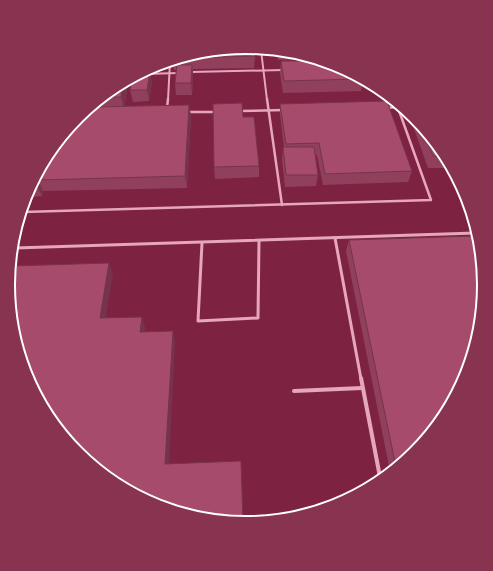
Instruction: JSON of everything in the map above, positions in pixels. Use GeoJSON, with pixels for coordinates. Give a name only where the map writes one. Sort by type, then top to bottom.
{"type":"FeatureCollection","features":[{"type":"Feature","properties":{"kind":"lane"},"geometry":{"type":"LineString","coordinates":[[261,54],[282,205]]}},
{"type":"Feature","properties":{"kind":"lane"},"geometry":{"type":"LineString","coordinates":[[166,112],[170,67]]}},
{"type":"Feature","properties":{"kind":"lane"},"geometry":{"type":"LineString","coordinates":[[154,74],[284,70]]}},
{"type":"Feature","properties":{"kind":"lane"},"geometry":{"type":"LineString","coordinates":[[382,108],[393,107]]}},
{"type":"Feature","properties":{"kind":"lane"},"geometry":{"type":"LineString","coordinates":[[237,111],[291,110]]}},
{"type":"Feature","properties":{"kind":"lane"},"geometry":{"type":"LineString","coordinates":[[182,112],[221,111]]}},
{"type":"Feature","properties":{"kind":"lane"},"geometry":{"type":"LineString","coordinates":[[27,212],[430,200],[417,158],[399,111]]}},
{"type":"Feature","properties":{"kind":"lane"},"geometry":{"type":"LineString","coordinates":[[18,248],[472,233]]}},
{"type":"Feature","properties":{"kind":"lane"},"geometry":{"type":"LineString","coordinates":[[335,238],[362,388],[380,475]]}},
{"type":"Feature","properties":{"kind":"lane"},"geometry":{"type":"LineString","coordinates":[[202,243],[198,321],[258,318],[259,241]]}},
{"type":"Feature","properties":{"kind":"lane"},"geometry":{"type":"LineString","coordinates":[[294,391],[362,388]]}},
{"type":"Feature","properties":{"kind":"building"},"geometry":{"type":"Polygon","coordinates":[[[231,54],[255,54],[255,56],[204,58],[231,54]]]}},
{"type":"Feature","properties":{"kind":"building"},"geometry":{"type":"Polygon","coordinates":[[[281,61],[302,61],[321,66],[351,79],[284,81],[281,61]]]}},
{"type":"Feature","properties":{"kind":"building"},"geometry":{"type":"Polygon","coordinates":[[[177,65],[192,65],[191,83],[175,83],[177,65]]]}},
{"type":"Feature","properties":{"kind":"building"},"geometry":{"type":"Polygon","coordinates":[[[149,76],[147,90],[130,90],[131,85],[149,76]]]}},
{"type":"Feature","properties":{"kind":"building"},"geometry":{"type":"Polygon","coordinates":[[[122,91],[121,97],[113,97],[122,91]]]}},
{"type":"Feature","properties":{"kind":"building"},"geometry":{"type":"Polygon","coordinates":[[[386,101],[412,171],[325,174],[319,143],[286,144],[280,104],[386,101]]]}},
{"type":"Feature","properties":{"kind":"building"},"geometry":{"type":"Polygon","coordinates":[[[242,103],[243,117],[254,117],[259,166],[214,167],[213,104],[242,103]]]}},
{"type":"Feature","properties":{"kind":"building"},"geometry":{"type":"Polygon","coordinates":[[[189,105],[185,176],[41,180],[54,157],[72,133],[100,107],[189,105]]]}},
{"type":"Feature","properties":{"kind":"building"},"geometry":{"type":"Polygon","coordinates":[[[427,141],[438,156],[433,156],[427,141]]]}},
{"type":"Feature","properties":{"kind":"building"},"geometry":{"type":"Polygon","coordinates":[[[283,147],[314,147],[318,175],[286,175],[283,147]]]}},
{"type":"Feature","properties":{"kind":"building"},"geometry":{"type":"Polygon","coordinates":[[[473,236],[474,240],[478,270],[478,301],[474,331],[466,360],[454,388],[439,414],[421,438],[395,463],[349,240],[473,236]]]}},
{"type":"Feature","properties":{"kind":"building"},"geometry":{"type":"Polygon","coordinates":[[[109,263],[100,318],[142,317],[140,332],[173,331],[165,464],[241,461],[243,517],[201,513],[172,505],[144,493],[118,478],[94,460],[72,438],[46,401],[27,360],[19,331],[15,301],[16,266],[109,263]]]}}]}
